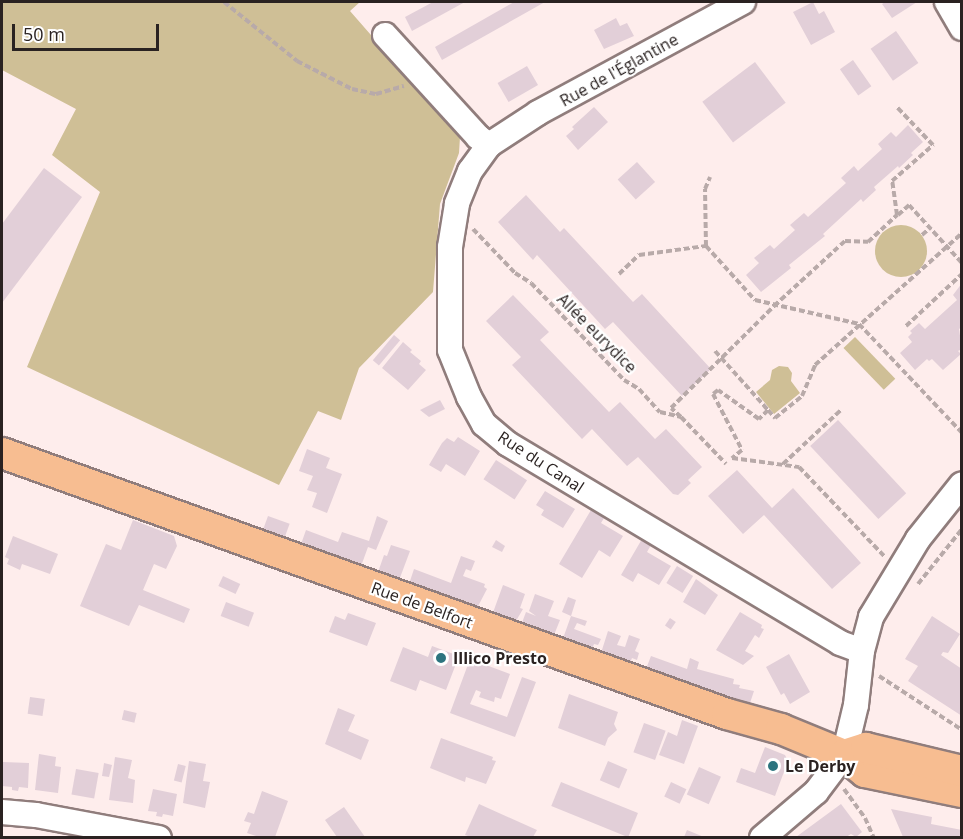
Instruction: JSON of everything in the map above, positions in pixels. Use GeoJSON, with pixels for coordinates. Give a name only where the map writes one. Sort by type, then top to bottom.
{"type":"FeatureCollection","features":[{"type":"Feature","properties":{"kind":"main road","name":"Rue de Belfort"},"geometry":{"type":"LineString","coordinates":[[2,453],[727,714],[781,729],[844,755],[865,772],[962,792]]}},
{"type":"Feature","properties":{"kind":"main road"},"geometry":{"type":"LineString","coordinates":[[844,755],[866,748],[962,771]]}},
{"type":"Feature","properties":{"kind":"street","name":"Rue de l'Églantine"},"geometry":{"type":"LineString","coordinates":[[492,142],[538,113],[743,2]]}},
{"type":"Feature","properties":{"kind":"street"},"geometry":{"type":"LineString","coordinates":[[947,2],[962,28]]}},
{"type":"Feature","properties":{"kind":"street"},"geometry":{"type":"LineString","coordinates":[[385,35],[478,137],[492,142]]}},
{"type":"Feature","properties":{"kind":"street","name":"Rue du Canal"},"geometry":{"type":"LineString","coordinates":[[492,142],[470,171],[456,212],[450,247],[450,350],[469,397],[484,424],[508,444],[623,514],[840,643],[862,651]]}},
{"type":"Feature","properties":{"kind":"street"},"geometry":{"type":"LineString","coordinates":[[762,837],[816,792],[844,755],[856,705],[862,651],[871,617],[899,567],[962,484]]}},
{"type":"Feature","properties":{"kind":"street"},"geometry":{"type":"LineString","coordinates":[[2,812],[36,815],[159,837]]}},
{"type":"Feature","properties":{"kind":"path"},"geometry":{"type":"LineString","coordinates":[[224,2],[297,61],[352,89],[376,94],[426,79]]}},
{"type":"Feature","properties":{"kind":"path"},"geometry":{"type":"LineString","coordinates":[[897,107],[933,145],[892,182],[897,215]]}},
{"type":"Feature","properties":{"kind":"path"},"geometry":{"type":"LineString","coordinates":[[710,177],[705,189],[706,246],[754,300],[859,324],[962,433]]}},
{"type":"Feature","properties":{"kind":"path"},"geometry":{"type":"LineString","coordinates":[[868,242],[909,204],[962,263]]}},
{"type":"Feature","properties":{"kind":"path","name":"Allée eurydice"},"geometry":{"type":"LineString","coordinates":[[456,212],[515,273],[531,283],[624,380],[639,389],[660,412],[681,417],[726,464]]}},
{"type":"Feature","properties":{"kind":"path"},"geometry":{"type":"LineString","coordinates":[[922,235],[930,228]]}},
{"type":"Feature","properties":{"kind":"path"},"geometry":{"type":"LineString","coordinates":[[715,351],[775,418],[802,396],[814,365],[962,233]]}},
{"type":"Feature","properties":{"kind":"path"},"geometry":{"type":"LineString","coordinates":[[681,417],[671,408],[774,306],[845,241],[876,243]]}},
{"type":"Feature","properties":{"kind":"path"},"geometry":{"type":"LineString","coordinates":[[619,274],[639,255],[706,246]]}},
{"type":"Feature","properties":{"kind":"path"},"geometry":{"type":"LineString","coordinates":[[906,326],[962,274]]}},
{"type":"Feature","properties":{"kind":"path"},"geometry":{"type":"LineString","coordinates":[[768,410],[759,419],[718,390],[713,394],[742,450],[732,458],[799,467],[886,558],[899,567]]}},
{"type":"Feature","properties":{"kind":"path"},"geometry":{"type":"LineString","coordinates":[[782,465],[841,411]]}},
{"type":"Feature","properties":{"kind":"path"},"geometry":{"type":"LineString","coordinates":[[911,592],[962,529]]}},
{"type":"Feature","properties":{"kind":"path"},"geometry":{"type":"LineString","coordinates":[[862,651],[879,676],[962,730]]}},
{"type":"Feature","properties":{"kind":"path"},"geometry":{"type":"LineString","coordinates":[[879,676],[882,666]]}},
{"type":"Feature","properties":{"kind":"path"},"geometry":{"type":"LineString","coordinates":[[816,792],[825,804],[844,788],[865,818],[874,837]]}},
{"type":"Feature","properties":{"kind":"shaded area"},"geometry":{"type":"Polygon","coordinates":[[[2,2],[360,2],[350,11],[460,137],[459,153],[440,204],[433,292],[359,368],[341,420],[318,411],[279,485],[27,367],[100,192],[52,155],[76,109],[2,70],[2,2]]]}},
{"type":"Feature","properties":{"kind":"shaded area"},"geometry":{"type":"Polygon","coordinates":[[[896,225],[906,225],[920,232],[927,251],[920,270],[906,277],[896,277],[886,273],[879,266],[875,256],[875,246],[879,236],[886,229],[896,225]]]}},
{"type":"Feature","properties":{"kind":"shaded area"},"geometry":{"type":"Polygon","coordinates":[[[855,337],[895,379],[884,390],[843,348],[855,337]]]}},
{"type":"Feature","properties":{"kind":"shaded area"},"geometry":{"type":"Polygon","coordinates":[[[779,366],[788,367],[792,373],[791,381],[800,393],[774,414],[756,392],[770,380],[772,370],[779,366]]]}},
{"type":"Feature","properties":{"kind":"building"},"geometry":{"type":"Polygon","coordinates":[[[433,2],[465,2],[412,31],[405,17],[433,2]]]}},
{"type":"Feature","properties":{"kind":"building"},"geometry":{"type":"Polygon","coordinates":[[[514,2],[545,2],[442,60],[435,47],[514,2]]]}},
{"type":"Feature","properties":{"kind":"building"},"geometry":{"type":"Polygon","coordinates":[[[813,2],[819,14],[824,11],[835,32],[811,45],[793,12],[813,2]]]}},
{"type":"Feature","properties":{"kind":"building"},"geometry":{"type":"Polygon","coordinates":[[[885,2],[917,2],[892,18],[882,4],[885,2]]]}},
{"type":"Feature","properties":{"kind":"building"},"geometry":{"type":"Polygon","coordinates":[[[616,18],[620,26],[627,23],[634,36],[604,49],[594,30],[616,18]]]}},
{"type":"Feature","properties":{"kind":"building"},"geometry":{"type":"Polygon","coordinates":[[[896,31],[918,63],[893,81],[871,49],[896,31]]]}},
{"type":"Feature","properties":{"kind":"building"},"geometry":{"type":"Polygon","coordinates":[[[853,60],[871,86],[858,95],[840,69],[853,60]]]}},
{"type":"Feature","properties":{"kind":"building"},"geometry":{"type":"Polygon","coordinates":[[[755,62],[786,103],[733,142],[702,102],[755,62]]]}},
{"type":"Feature","properties":{"kind":"building"},"geometry":{"type":"Polygon","coordinates":[[[527,66],[538,85],[509,102],[498,83],[527,66]]]}},
{"type":"Feature","properties":{"kind":"building"},"geometry":{"type":"Polygon","coordinates":[[[594,107],[608,122],[578,150],[566,136],[574,129],[572,127],[594,107]]]}},
{"type":"Feature","properties":{"kind":"building"},"geometry":{"type":"Polygon","coordinates":[[[908,125],[923,142],[911,153],[913,155],[874,187],[876,190],[863,202],[861,199],[823,234],[825,236],[789,265],[791,268],[761,292],[746,275],[759,263],[754,258],[770,245],[774,249],[795,230],[790,225],[804,213],[808,217],[846,183],[841,178],[854,166],[858,171],[882,149],[878,144],[891,132],[896,137],[908,125]]]}},
{"type":"Feature","properties":{"kind":"building"},"geometry":{"type":"Polygon","coordinates":[[[637,162],[655,182],[636,199],[618,179],[637,162]]]}},
{"type":"Feature","properties":{"kind":"building"},"geometry":{"type":"Polygon","coordinates":[[[44,168],[82,197],[2,303],[2,224],[44,168]]]}},
{"type":"Feature","properties":{"kind":"building"},"geometry":{"type":"Polygon","coordinates":[[[526,195],[560,232],[564,228],[633,302],[642,294],[711,369],[682,396],[613,322],[605,329],[537,255],[533,260],[498,222],[526,195]]]}},
{"type":"Feature","properties":{"kind":"building"},"geometry":{"type":"Polygon","coordinates":[[[962,283],[962,327],[959,329],[962,349],[958,351],[961,354],[943,370],[932,359],[929,361],[927,359],[915,370],[900,353],[912,342],[908,337],[912,333],[910,331],[919,323],[925,329],[957,300],[953,295],[962,283]]]}},
{"type":"Feature","properties":{"kind":"building"},"geometry":{"type":"Polygon","coordinates":[[[513,295],[549,332],[540,340],[609,412],[620,402],[655,439],[666,429],[702,467],[688,480],[691,483],[678,495],[673,494],[638,457],[627,466],[592,429],[582,439],[512,365],[521,357],[486,321],[513,295]]]}},
{"type":"Feature","properties":{"kind":"building"},"geometry":{"type":"Polygon","coordinates":[[[394,335],[400,340],[379,365],[373,360],[394,335]]]}},
{"type":"Feature","properties":{"kind":"building"},"geometry":{"type":"Polygon","coordinates":[[[403,342],[412,350],[410,352],[421,361],[419,364],[426,370],[408,390],[382,368],[403,342]]]}},
{"type":"Feature","properties":{"kind":"building"},"geometry":{"type":"Polygon","coordinates":[[[440,400],[445,409],[429,417],[420,410],[440,400]]]}},
{"type":"Feature","properties":{"kind":"building"},"geometry":{"type":"Polygon","coordinates":[[[838,420],[906,493],[878,519],[810,446],[838,420]]]}},
{"type":"Feature","properties":{"kind":"building"},"geometry":{"type":"Polygon","coordinates":[[[458,437],[480,451],[465,476],[446,464],[441,472],[429,465],[447,438],[454,442],[458,437]]]}},
{"type":"Feature","properties":{"kind":"building"},"geometry":{"type":"Polygon","coordinates":[[[307,449],[330,458],[326,468],[342,474],[327,513],[312,507],[317,493],[307,490],[313,476],[299,471],[307,449]]]}},
{"type":"Feature","properties":{"kind":"building"},"geometry":{"type":"Polygon","coordinates":[[[496,460],[527,480],[515,499],[483,479],[496,460]]]}},
{"type":"Feature","properties":{"kind":"building"},"geometry":{"type":"Polygon","coordinates":[[[737,470],[772,508],[793,488],[861,563],[832,589],[764,515],[743,534],[708,496],[737,470]]]}},
{"type":"Feature","properties":{"kind":"building"},"geometry":{"type":"Polygon","coordinates":[[[545,491],[575,509],[563,528],[541,515],[544,510],[536,505],[545,491]]]}},
{"type":"Feature","properties":{"kind":"building"},"geometry":{"type":"Polygon","coordinates":[[[591,510],[604,518],[601,523],[623,536],[610,557],[599,550],[582,578],[559,564],[591,510]]]}},
{"type":"Feature","properties":{"kind":"building"},"geometry":{"type":"Polygon","coordinates":[[[268,516],[290,524],[283,541],[262,533],[268,516]]]}},
{"type":"Feature","properties":{"kind":"building"},"geometry":{"type":"Polygon","coordinates":[[[377,516],[388,521],[376,550],[368,547],[360,569],[300,547],[306,530],[338,542],[342,532],[369,541],[377,516]]]}},
{"type":"Feature","properties":{"kind":"building"},"geometry":{"type":"Polygon","coordinates":[[[133,520],[174,536],[177,546],[166,569],[154,564],[143,590],[190,609],[184,623],[139,605],[129,626],[80,606],[106,544],[121,550],[133,520]]]}},
{"type":"Feature","properties":{"kind":"building"},"geometry":{"type":"Polygon","coordinates":[[[13,536],[58,554],[50,574],[22,564],[20,570],[7,564],[9,559],[5,557],[13,536]]]}},
{"type":"Feature","properties":{"kind":"building"},"geometry":{"type":"Polygon","coordinates":[[[642,539],[651,545],[647,552],[671,566],[659,585],[638,573],[633,582],[621,575],[642,539]]]}},
{"type":"Feature","properties":{"kind":"building"},"geometry":{"type":"Polygon","coordinates":[[[496,540],[505,546],[502,552],[492,547],[496,540]]]}},
{"type":"Feature","properties":{"kind":"building"},"geometry":{"type":"Polygon","coordinates":[[[391,545],[410,551],[398,583],[377,575],[384,555],[387,556],[391,545]]]}},
{"type":"Feature","properties":{"kind":"building"},"geometry":{"type":"Polygon","coordinates":[[[461,556],[475,561],[471,571],[466,569],[463,576],[485,584],[484,587],[487,589],[475,612],[409,584],[414,569],[451,583],[461,556]]]}},
{"type":"Feature","properties":{"kind":"building"},"geometry":{"type":"Polygon","coordinates":[[[677,566],[693,576],[683,593],[666,583],[677,566]]]}},
{"type":"Feature","properties":{"kind":"building"},"geometry":{"type":"Polygon","coordinates":[[[223,576],[240,584],[236,594],[218,586],[223,576]]]}},
{"type":"Feature","properties":{"kind":"building"},"geometry":{"type":"Polygon","coordinates":[[[696,579],[718,595],[705,615],[683,602],[696,579]]]}},
{"type":"Feature","properties":{"kind":"building"},"geometry":{"type":"Polygon","coordinates":[[[503,585],[525,594],[520,608],[523,609],[513,626],[491,618],[503,585]]]}},
{"type":"Feature","properties":{"kind":"building"},"geometry":{"type":"Polygon","coordinates":[[[535,594],[554,601],[548,616],[560,620],[552,640],[520,628],[526,612],[536,616],[529,611],[535,594]]]}},
{"type":"Feature","properties":{"kind":"building"},"geometry":{"type":"Polygon","coordinates":[[[568,597],[576,600],[571,616],[562,612],[568,597]]]}},
{"type":"Feature","properties":{"kind":"building"},"geometry":{"type":"Polygon","coordinates":[[[226,602],[254,613],[249,627],[221,616],[226,602]]]}},
{"type":"Feature","properties":{"kind":"building"},"geometry":{"type":"Polygon","coordinates":[[[740,612],[762,625],[761,628],[764,629],[759,638],[755,635],[745,651],[754,656],[743,665],[716,650],[740,612]]]}},
{"type":"Feature","properties":{"kind":"building"},"geometry":{"type":"Polygon","coordinates":[[[348,613],[376,623],[367,646],[329,632],[335,616],[345,620],[348,613]]]}},
{"type":"Feature","properties":{"kind":"building"},"geometry":{"type":"Polygon","coordinates":[[[571,616],[587,621],[585,626],[577,623],[574,629],[601,639],[598,645],[594,644],[590,654],[561,644],[571,616]]]}},
{"type":"Feature","properties":{"kind":"building"},"geometry":{"type":"Polygon","coordinates":[[[932,616],[960,634],[948,653],[943,652],[941,655],[962,669],[962,716],[908,681],[918,666],[905,659],[932,616]]]}},
{"type":"Feature","properties":{"kind":"building"},"geometry":{"type":"Polygon","coordinates":[[[670,618],[676,622],[671,629],[665,625],[670,618]]]}},
{"type":"Feature","properties":{"kind":"building"},"geometry":{"type":"Polygon","coordinates":[[[608,631],[621,636],[617,645],[625,647],[629,635],[640,639],[635,651],[639,653],[637,660],[632,658],[628,668],[601,653],[608,631]]]}},
{"type":"Feature","properties":{"kind":"building"},"geometry":{"type":"Polygon","coordinates":[[[432,646],[459,656],[446,690],[420,680],[416,691],[390,681],[403,647],[428,657],[432,646]]]}},
{"type":"Feature","properties":{"kind":"building"},"geometry":{"type":"Polygon","coordinates":[[[789,654],[810,692],[790,704],[784,693],[781,695],[766,667],[789,654]]]}},
{"type":"Feature","properties":{"kind":"building"},"geometry":{"type":"Polygon","coordinates":[[[651,656],[687,669],[690,658],[699,662],[697,669],[734,679],[733,684],[740,685],[739,688],[754,691],[749,706],[644,674],[651,656]]]}},
{"type":"Feature","properties":{"kind":"building"},"geometry":{"type":"Polygon","coordinates":[[[470,659],[510,674],[501,699],[495,697],[494,702],[479,697],[481,692],[476,690],[470,704],[507,717],[522,677],[536,682],[515,737],[450,713],[470,659]]]}},
{"type":"Feature","properties":{"kind":"building"},"geometry":{"type":"Polygon","coordinates":[[[569,694],[618,712],[614,724],[617,730],[608,738],[605,746],[558,728],[569,694]]]}},
{"type":"Feature","properties":{"kind":"building"},"geometry":{"type":"Polygon","coordinates":[[[30,697],[45,699],[42,716],[28,714],[30,697]]]}},
{"type":"Feature","properties":{"kind":"building"},"geometry":{"type":"Polygon","coordinates":[[[338,708],[355,715],[348,731],[369,740],[361,760],[325,744],[338,708]]]}},
{"type":"Feature","properties":{"kind":"building"},"geometry":{"type":"Polygon","coordinates":[[[124,710],[137,713],[134,723],[122,720],[124,710]]]}},
{"type":"Feature","properties":{"kind":"building"},"geometry":{"type":"Polygon","coordinates":[[[682,720],[698,726],[684,764],[659,755],[668,732],[677,736],[682,720]]]}},
{"type":"Feature","properties":{"kind":"building"},"geometry":{"type":"Polygon","coordinates":[[[644,723],[666,731],[655,760],[633,752],[644,723]]]}},
{"type":"Feature","properties":{"kind":"building"},"geometry":{"type":"Polygon","coordinates":[[[441,738],[493,757],[492,760],[496,761],[486,784],[466,777],[465,782],[430,768],[441,738]]]}},
{"type":"Feature","properties":{"kind":"building"},"geometry":{"type":"Polygon","coordinates":[[[765,747],[785,755],[788,761],[775,796],[736,782],[741,768],[755,773],[765,747]]]}},
{"type":"Feature","properties":{"kind":"building"},"geometry":{"type":"Polygon","coordinates":[[[39,754],[56,757],[55,766],[61,767],[58,793],[35,790],[39,754]]]}},
{"type":"Feature","properties":{"kind":"building"},"geometry":{"type":"Polygon","coordinates":[[[115,757],[132,760],[128,778],[135,780],[133,803],[109,800],[115,757]]]}},
{"type":"Feature","properties":{"kind":"building"},"geometry":{"type":"Polygon","coordinates":[[[189,761],[206,764],[203,781],[210,782],[205,808],[183,803],[189,761]]]}},
{"type":"Feature","properties":{"kind":"building"},"geometry":{"type":"Polygon","coordinates":[[[608,761],[627,769],[619,789],[600,780],[608,761]]]}},
{"type":"Feature","properties":{"kind":"building"},"geometry":{"type":"Polygon","coordinates":[[[3,762],[29,763],[28,788],[19,787],[18,791],[12,790],[12,787],[2,786],[3,762]]]}},
{"type":"Feature","properties":{"kind":"building"},"geometry":{"type":"Polygon","coordinates":[[[104,763],[112,765],[109,777],[102,776],[104,763]]]}},
{"type":"Feature","properties":{"kind":"building"},"geometry":{"type":"Polygon","coordinates":[[[178,764],[186,766],[182,782],[174,780],[178,764]]]}},
{"type":"Feature","properties":{"kind":"building"},"geometry":{"type":"Polygon","coordinates":[[[699,767],[721,777],[709,804],[687,794],[699,767]]]}},
{"type":"Feature","properties":{"kind":"building"},"geometry":{"type":"Polygon","coordinates":[[[76,769],[99,773],[94,799],[71,795],[76,769]]]}},
{"type":"Feature","properties":{"kind":"building"},"geometry":{"type":"Polygon","coordinates":[[[561,782],[638,813],[628,837],[551,806],[561,782]]]}},
{"type":"Feature","properties":{"kind":"building"},"geometry":{"type":"Polygon","coordinates":[[[671,782],[686,789],[680,804],[664,797],[671,782]]]}},
{"type":"Feature","properties":{"kind":"building"},"geometry":{"type":"Polygon","coordinates":[[[153,789],[177,794],[173,816],[163,814],[162,817],[156,816],[157,812],[148,811],[153,789]]]}},
{"type":"Feature","properties":{"kind":"building"},"geometry":{"type":"Polygon","coordinates":[[[262,791],[288,801],[275,837],[259,837],[247,833],[251,823],[244,821],[248,812],[254,814],[262,791]]]}},
{"type":"Feature","properties":{"kind":"building"},"geometry":{"type":"Polygon","coordinates":[[[479,804],[537,830],[533,837],[471,837],[465,835],[479,804]]]}},
{"type":"Feature","properties":{"kind":"building"},"geometry":{"type":"Polygon","coordinates":[[[841,804],[862,832],[856,837],[851,834],[846,837],[796,837],[841,804]]]}},
{"type":"Feature","properties":{"kind":"building"},"geometry":{"type":"Polygon","coordinates":[[[344,807],[365,837],[337,837],[325,820],[344,807]]]}},
{"type":"Feature","properties":{"kind":"building"},"geometry":{"type":"Polygon","coordinates":[[[891,809],[932,817],[931,824],[962,830],[962,837],[903,837],[891,809]]]}},
{"type":"Feature","properties":{"kind":"building"},"geometry":{"type":"Polygon","coordinates":[[[687,830],[704,837],[684,837],[687,830]]]}},
{"type":"Feature","properties":{"kind":"place","name":"Illico Presto"},"geometry":{"type":"Point","coordinates":[441,658]}},
{"type":"Feature","properties":{"kind":"place","name":"Le Derby"},"geometry":{"type":"Point","coordinates":[773,766]}}]}
